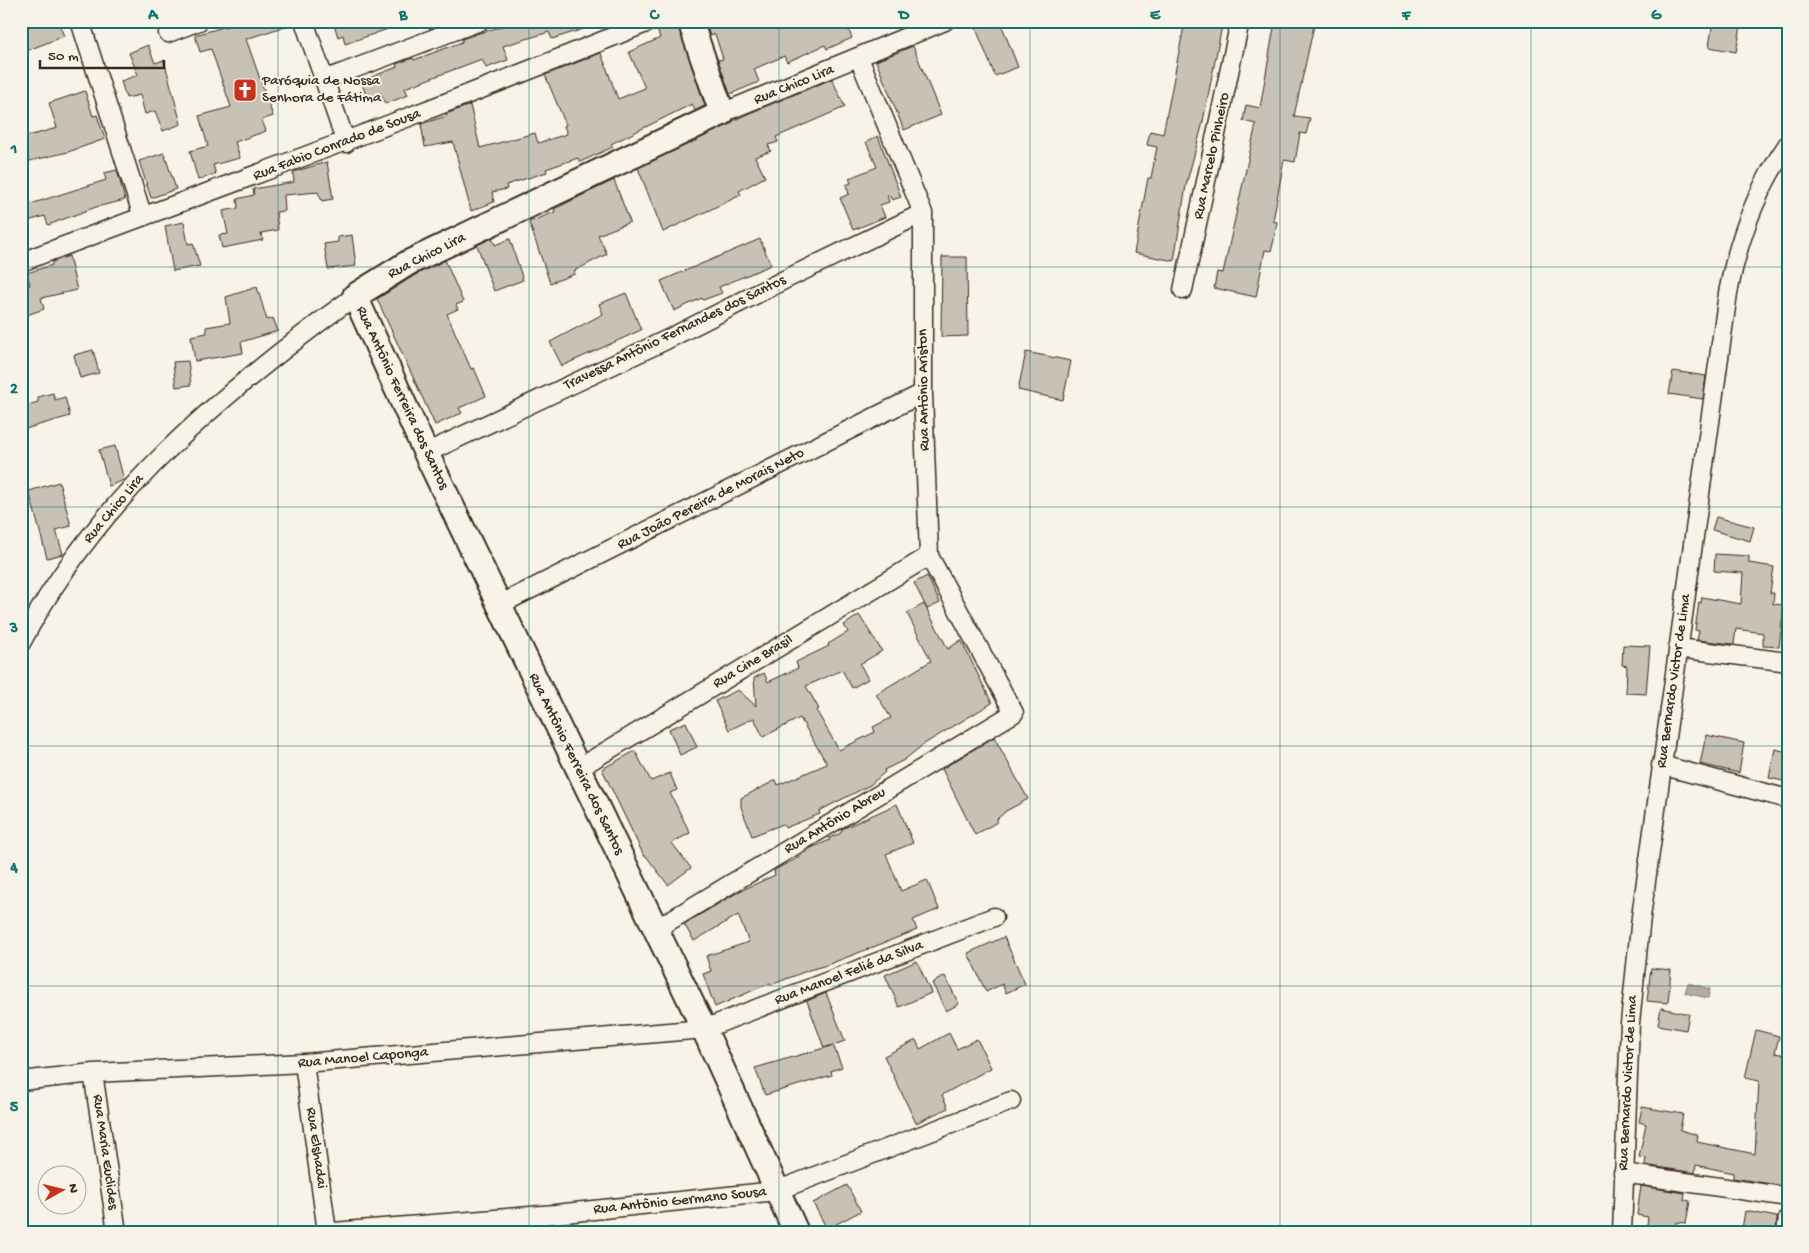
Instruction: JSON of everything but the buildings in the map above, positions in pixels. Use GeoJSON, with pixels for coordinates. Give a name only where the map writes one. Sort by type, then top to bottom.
{"type":"FeatureCollection","features":[{"type":"Feature","properties":{"kind":"street"},"geometry":{"type":"LineString","coordinates":[[80,21],[143,217]]}},
{"type":"Feature","properties":{"kind":"street"},"geometry":{"type":"LineString","coordinates":[[168,33],[199,21]]}},
{"type":"Feature","properties":{"kind":"street"},"geometry":{"type":"LineString","coordinates":[[304,21],[346,143]]}},
{"type":"Feature","properties":{"kind":"street"},"geometry":{"type":"LineString","coordinates":[[324,80],[480,21]]}},
{"type":"Feature","properties":{"kind":"street","name":"Rua Fabio Conrado de Sousa"},"geometry":{"type":"LineString","coordinates":[[21,262],[346,143],[651,21]]}},
{"type":"Feature","properties":{"kind":"street"},"geometry":{"type":"LineString","coordinates":[[690,21],[722,113]]}},
{"type":"Feature","properties":{"kind":"street","name":"Rua Chico Lira"},"geometry":{"type":"LineString","coordinates":[[21,643],[73,558],[152,465],[198,420],[246,378],[355,296],[408,263],[722,113],[945,21]]}},
{"type":"Feature","properties":{"kind":"street","name":"Rua Marcelo Pinheiro"},"geometry":{"type":"LineString","coordinates":[[1183,290],[1240,21]]}},
{"type":"Feature","properties":{"kind":"street","name":"Rua Antônio Ariston"},"geometry":{"type":"LineString","coordinates":[[859,58],[924,213],[923,393],[929,556],[1014,713]]}},
{"type":"Feature","properties":{"kind":"street","name":"Rua Bernardo Victor de Lima"},"geometry":{"type":"LineString","coordinates":[[1622,1232],[1630,1023],[1641,917],[1661,765],[1735,257],[1748,218],[1763,183],[1788,144]]}},
{"type":"Feature","properties":{"kind":"street","name":"Travessa Antônio Fernandes dos Santos"},"geometry":{"type":"LineString","coordinates":[[426,453],[666,340],[786,279],[924,213]]}},
{"type":"Feature","properties":{"kind":"street","name":"Rua Antônio Ferreira dos Santos"},"geometry":{"type":"LineString","coordinates":[[355,296],[426,453],[704,1029],[796,1232]]}},
{"type":"Feature","properties":{"kind":"street","name":"Rua João Pereira de Morais Neto"},"geometry":{"type":"LineString","coordinates":[[499,605],[923,393]]}},
{"type":"Feature","properties":{"kind":"street","name":"Rua Cine Brasil"},"geometry":{"type":"LineString","coordinates":[[577,769],[929,556]]}},
{"type":"Feature","properties":{"kind":"street"},"geometry":{"type":"LineString","coordinates":[[1678,648],[1788,662]]}},
{"type":"Feature","properties":{"kind":"street","name":"Rua Antônio Abreu"},"geometry":{"type":"LineString","coordinates":[[656,929],[1014,713]]}},
{"type":"Feature","properties":{"kind":"street"},"geometry":{"type":"LineString","coordinates":[[1661,765],[1788,799]]}},
{"type":"Feature","properties":{"kind":"street","name":"Rua Manoel Felié da Silva"},"geometry":{"type":"LineString","coordinates":[[704,1029],[994,917]]}},
{"type":"Feature","properties":{"kind":"street","name":"Rua Manoel Caponga"},"geometry":{"type":"LineString","coordinates":[[21,1081],[93,1073],[304,1063],[704,1029]]}},
{"type":"Feature","properties":{"kind":"street","name":"Rua Elshadai"},"geometry":{"type":"LineString","coordinates":[[304,1063],[327,1232]]}},
{"type":"Feature","properties":{"kind":"street","name":"Rua Maria Euclides"},"geometry":{"type":"LineString","coordinates":[[93,1073],[117,1232]]}},
{"type":"Feature","properties":{"kind":"street","name":"Rua Antônio Germano Sousa"},"geometry":{"type":"LineString","coordinates":[[333,1232],[555,1214],[776,1191],[1011,1101]]}},
{"type":"Feature","properties":{"kind":"street"},"geometry":{"type":"LineString","coordinates":[[1623,1173],[1788,1197]]}},
{"type":"Feature","properties":{"kind":"street"},"geometry":{"type":"LineString","coordinates":[[1786,1232],[1788,1218]]}},
{"type":"Feature","properties":{"kind":"shaded area"},"geometry":{"type":"Polygon","coordinates":[[[1688,983],[1710,989],[1708,998],[1685,993],[1688,983]]]}},
{"type":"Feature","properties":{"kind":"place","name":"Paróquia de Nossa Senhora de Fátima"},"geometry":{"type":"Point","coordinates":[245,90]}}]}
